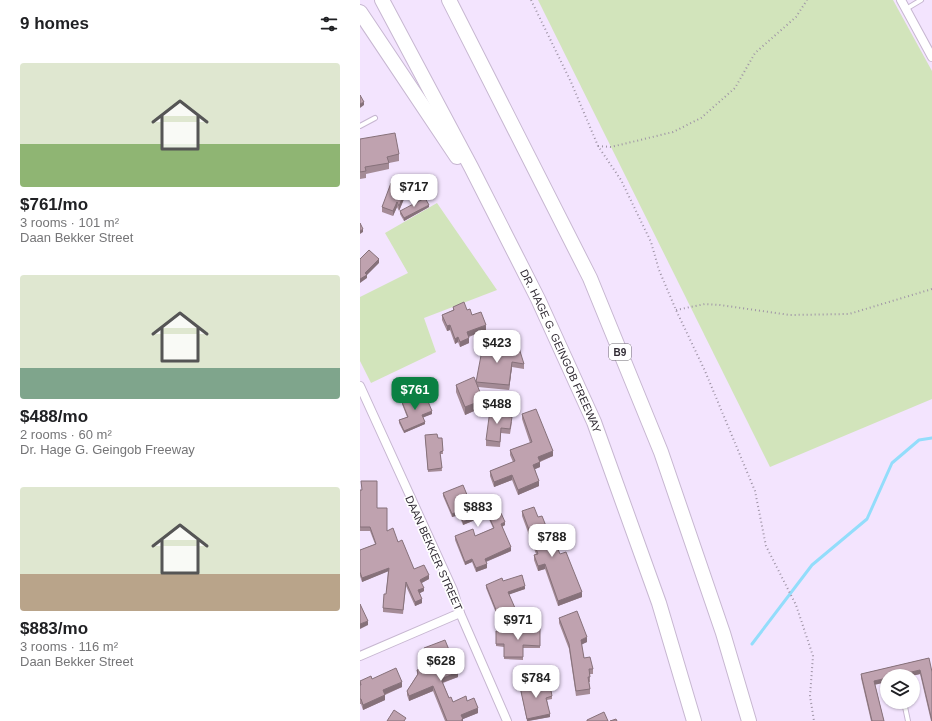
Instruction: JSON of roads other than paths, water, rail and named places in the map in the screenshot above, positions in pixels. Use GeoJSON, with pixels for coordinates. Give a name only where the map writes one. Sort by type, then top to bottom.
{"type":"FeatureCollection","features":[{"type":"Feature","properties":{"kind":"highway","name":"DR. HAGE G. GEINGOB FREEWAY"},"geometry":{"type":"LineString","coordinates":[[382,0],[408,46],[538,299],[594,422],[659,604],[694,721]]}},
{"type":"Feature","properties":{"kind":"highway","name":"B9"},"geometry":{"type":"LineString","coordinates":[[449,0],[590,278],[661,452],[723,633],[749,721]]}},
{"type":"Feature","properties":{"kind":"highway"},"geometry":{"type":"LineString","coordinates":[[360,12],[492,209]]}},
{"type":"Feature","properties":{"kind":"street"},"geometry":{"type":"LineString","coordinates":[[901,0],[932,57]]}},
{"type":"Feature","properties":{"kind":"street","name":"DAAN BEKKER STREET"},"geometry":{"type":"LineString","coordinates":[[360,386],[453,590],[460,613],[507,721]]}},
{"type":"Feature","properties":{"kind":"street"},"geometry":{"type":"LineString","coordinates":[[360,656],[460,613]]}},
{"type":"Feature","properties":{"kind":"lane"},"geometry":{"type":"LineString","coordinates":[[906,9],[921,0]]}},
{"type":"Feature","properties":{"kind":"lane"},"geometry":{"type":"LineString","coordinates":[[360,126],[375,118]]}},
{"type":"Feature","properties":{"kind":"lane"},"geometry":{"type":"LineString","coordinates":[[905,709],[908,721]]}},
{"type":"Feature","properties":{"kind":"waterway"},"geometry":{"type":"LineString","coordinates":[[752,644],[812,565],[867,519],[892,463],[919,440],[932,438]]}}]}
